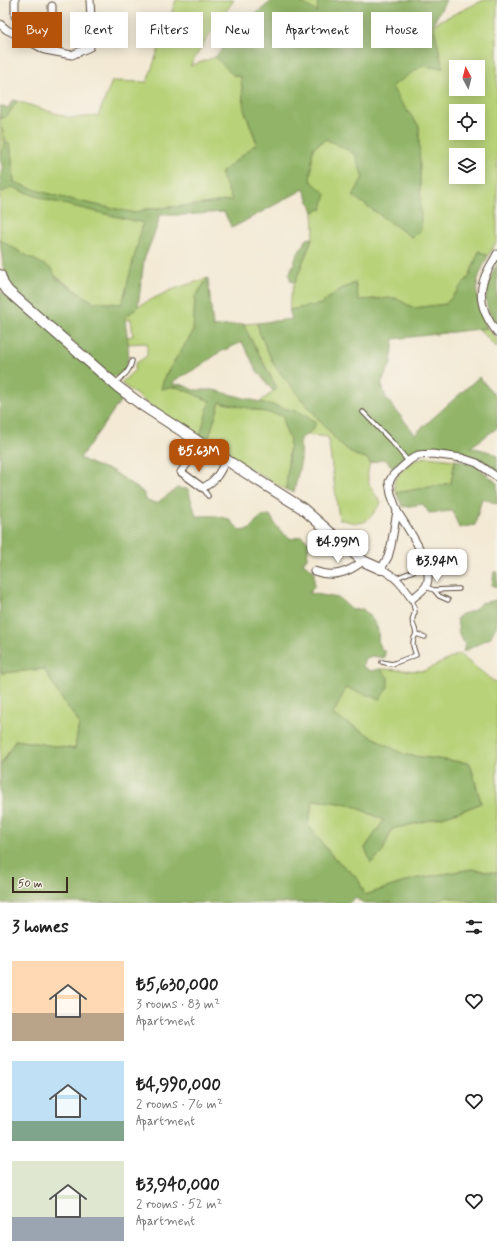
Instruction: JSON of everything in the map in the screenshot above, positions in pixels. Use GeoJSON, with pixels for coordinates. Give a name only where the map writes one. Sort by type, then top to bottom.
{"type":"FeatureCollection","features":[{"type":"Feature","properties":{"kind":"street"},"geometry":{"type":"LineString","coordinates":[[14,12],[15,0]]}},
{"type":"Feature","properties":{"kind":"street"},"geometry":{"type":"LineString","coordinates":[[0,24],[7,30],[45,50],[72,55],[90,47],[92,37],[90,0]]}},
{"type":"Feature","properties":{"kind":"street"},"geometry":{"type":"LineString","coordinates":[[52,6],[52,51]]}},
{"type":"Feature","properties":{"kind":"street"},"geometry":{"type":"LineString","coordinates":[[497,254],[484,278],[482,293],[484,311],[497,332]]}},
{"type":"Feature","properties":{"kind":"street"},"geometry":{"type":"LineString","coordinates":[[0,275],[2,284],[8,291],[114,384],[142,405],[201,444],[302,508],[363,561],[396,578],[412,599],[426,587],[428,580],[427,567],[416,543],[397,511],[389,485],[393,475],[414,457],[424,454],[432,454],[462,458],[477,463],[497,477]]}},
{"type":"Feature","properties":{"kind":"street"},"geometry":{"type":"LineString","coordinates":[[201,444],[181,472],[203,488],[214,481],[226,460]]}},
{"type":"Feature","properties":{"kind":"street"},"geometry":{"type":"LineString","coordinates":[[381,569],[392,546],[397,511]]}},
{"type":"Feature","properties":{"kind":"street"},"geometry":{"type":"LineString","coordinates":[[314,571],[327,574],[343,573],[351,570],[363,561]]}},
{"type":"Feature","properties":{"kind":"lane"},"geometry":{"type":"LineString","coordinates":[[114,384],[128,372],[132,361]]}},
{"type":"Feature","properties":{"kind":"lane"},"geometry":{"type":"LineString","coordinates":[[363,412],[408,461]]}},
{"type":"Feature","properties":{"kind":"lane"},"geometry":{"type":"LineString","coordinates":[[203,488],[208,496]]}},
{"type":"Feature","properties":{"kind":"lane"},"geometry":{"type":"LineString","coordinates":[[396,578],[427,567],[455,560]]}},
{"type":"Feature","properties":{"kind":"lane"},"geometry":{"type":"LineString","coordinates":[[426,587],[434,590],[459,589]]}},
{"type":"Feature","properties":{"kind":"lane"},"geometry":{"type":"LineString","coordinates":[[434,590],[439,596],[448,600]]}},
{"type":"Feature","properties":{"kind":"lane"},"geometry":{"type":"LineString","coordinates":[[382,662],[392,664],[416,655],[412,643],[416,634],[416,629],[411,620],[415,612],[412,599]]}},
{"type":"Feature","properties":{"kind":"lane"},"geometry":{"type":"LineString","coordinates":[[416,634],[425,637]]}},
{"type":"Feature","properties":{"kind":"green space"},"geometry":{"type":"Polygon","coordinates":[[[176,0],[234,0],[225,12],[211,12],[211,32],[203,45],[203,12],[172,12],[176,0]]]}},
{"type":"Feature","properties":{"kind":"green space"},"geometry":{"type":"Polygon","coordinates":[[[273,0],[298,0],[317,12],[318,0],[446,0],[433,24],[443,68],[422,66],[392,86],[399,100],[419,126],[421,230],[411,237],[353,196],[363,177],[355,154],[326,139],[313,148],[310,180],[326,194],[322,209],[313,212],[304,189],[232,228],[224,212],[159,215],[158,224],[144,260],[138,306],[125,318],[128,348],[127,363],[121,374],[112,377],[7,282],[4,273],[0,240],[52,269],[56,278],[93,302],[122,304],[143,223],[47,200],[12,187],[0,193],[0,175],[3,171],[0,157],[5,143],[10,144],[14,182],[28,188],[58,196],[135,213],[146,209],[196,205],[232,200],[221,173],[257,143],[244,109],[241,77],[233,75],[215,57],[223,48],[264,48],[264,12],[258,12],[273,0]]]}},
{"type":"Feature","properties":{"kind":"green space"},"geometry":{"type":"Polygon","coordinates":[[[298,0],[318,0],[317,12],[298,0]]]}},
{"type":"Feature","properties":{"kind":"green space"},"geometry":{"type":"Polygon","coordinates":[[[484,0],[497,0],[497,241],[488,256],[479,251],[469,277],[446,304],[414,308],[395,298],[359,300],[355,283],[339,290],[321,304],[290,310],[291,294],[294,284],[313,236],[313,212],[322,209],[310,180],[313,148],[326,139],[355,153],[363,177],[411,237],[421,230],[419,126],[399,100],[391,85],[422,66],[443,68],[433,24],[484,0]]]}},
{"type":"Feature","properties":{"kind":"green space"},"geometry":{"type":"Polygon","coordinates":[[[159,48],[201,48],[190,66],[215,57],[233,75],[241,77],[244,109],[257,144],[221,173],[233,200],[146,209],[135,213],[58,196],[28,188],[14,182],[10,144],[7,144],[2,128],[5,143],[0,157],[0,119],[7,116],[17,101],[71,118],[98,116],[112,81],[147,82],[159,48]]]}},
{"type":"Feature","properties":{"kind":"green space"},"geometry":{"type":"Polygon","coordinates":[[[13,100],[17,101],[7,116],[0,119],[0,106],[8,108],[13,100]]]}},
{"type":"Feature","properties":{"kind":"green space"},"geometry":{"type":"Polygon","coordinates":[[[12,187],[47,200],[144,223],[122,304],[93,302],[22,253],[0,240],[0,193],[12,187]]]}},
{"type":"Feature","properties":{"kind":"green space"},"geometry":{"type":"Polygon","coordinates":[[[312,238],[295,283],[291,281],[289,275],[297,255],[307,239],[312,238]]]}},
{"type":"Feature","properties":{"kind":"green space"},"geometry":{"type":"Polygon","coordinates":[[[479,251],[488,256],[481,270],[477,285],[480,310],[487,328],[394,339],[391,364],[381,383],[386,398],[415,434],[479,377],[497,398],[497,428],[471,447],[490,452],[497,456],[497,471],[479,459],[461,453],[442,450],[415,450],[409,453],[393,468],[385,459],[370,463],[366,458],[355,455],[340,444],[274,365],[260,334],[257,323],[292,319],[289,310],[321,304],[339,290],[355,283],[359,300],[395,298],[414,308],[446,304],[469,277],[479,251]]]}},
{"type":"Feature","properties":{"kind":"green space"},"geometry":{"type":"Polygon","coordinates":[[[497,264],[497,324],[488,309],[486,294],[487,287],[497,264]]]}},
{"type":"Feature","properties":{"kind":"green space"},"geometry":{"type":"Polygon","coordinates":[[[208,278],[195,297],[193,332],[165,376],[161,389],[177,387],[210,401],[199,439],[121,383],[135,370],[135,364],[147,356],[147,343],[128,344],[127,337],[133,336],[131,319],[125,320],[125,318],[138,306],[171,290],[208,278]]]}},
{"type":"Feature","properties":{"kind":"green space"},"geometry":{"type":"Polygon","coordinates":[[[208,278],[213,327],[243,324],[277,389],[273,391],[257,371],[242,342],[220,352],[197,368],[175,380],[172,384],[183,385],[193,390],[213,390],[299,412],[316,422],[310,432],[300,439],[301,460],[294,492],[286,490],[290,440],[284,426],[283,416],[220,402],[207,443],[199,439],[210,401],[177,387],[161,389],[165,376],[193,332],[195,297],[208,278]]]}},
{"type":"Feature","properties":{"kind":"green space"},"geometry":{"type":"Polygon","coordinates":[[[0,289],[48,328],[124,396],[80,458],[94,465],[113,471],[143,492],[147,501],[157,503],[177,488],[188,489],[196,516],[215,516],[226,518],[240,531],[251,529],[255,522],[262,516],[270,515],[285,535],[292,539],[301,536],[309,542],[307,558],[303,563],[314,571],[314,587],[309,593],[339,598],[352,610],[363,609],[372,619],[377,628],[378,644],[385,652],[384,658],[372,656],[364,659],[363,667],[371,671],[380,669],[388,677],[388,687],[380,699],[346,688],[333,715],[405,755],[470,763],[481,803],[448,815],[392,829],[382,853],[371,863],[365,848],[384,820],[349,804],[313,800],[308,825],[333,857],[359,881],[365,895],[414,879],[472,869],[497,873],[497,903],[479,903],[447,897],[431,903],[364,903],[355,898],[349,903],[0,903],[0,767],[15,740],[75,749],[79,723],[60,696],[44,669],[2,673],[0,668],[0,289]]]}},
{"type":"Feature","properties":{"kind":"green space"},"geometry":{"type":"Polygon","coordinates":[[[257,323],[260,334],[274,365],[340,444],[355,455],[366,458],[370,463],[368,470],[368,481],[381,503],[368,520],[354,523],[339,519],[328,437],[306,435],[315,427],[299,412],[260,402],[277,388],[243,324],[257,323]]]}},
{"type":"Feature","properties":{"kind":"green space"},"geometry":{"type":"Polygon","coordinates":[[[487,328],[497,339],[497,348],[479,329],[487,328]]]}},
{"type":"Feature","properties":{"kind":"green space"},"geometry":{"type":"Polygon","coordinates":[[[220,402],[284,416],[284,426],[290,440],[286,490],[207,443],[220,402]]]}},
{"type":"Feature","properties":{"kind":"green space"},"geometry":{"type":"Polygon","coordinates":[[[427,457],[455,460],[451,483],[396,493],[394,483],[403,469],[411,462],[427,457]]]}},
{"type":"Feature","properties":{"kind":"green space"},"geometry":{"type":"Polygon","coordinates":[[[455,460],[473,465],[497,483],[497,504],[482,498],[475,525],[459,528],[453,511],[429,513],[423,504],[403,507],[396,493],[451,483],[455,460]]]}},
{"type":"Feature","properties":{"kind":"green space"},"geometry":{"type":"Polygon","coordinates":[[[494,572],[497,572],[497,588],[492,585],[494,572]]]}},
{"type":"Feature","properties":{"kind":"green space"},"geometry":{"type":"Polygon","coordinates":[[[497,600],[497,625],[490,638],[463,652],[465,644],[459,634],[457,618],[462,614],[473,611],[481,603],[497,600]]]}},
{"type":"Feature","properties":{"kind":"green space"},"geometry":{"type":"Polygon","coordinates":[[[459,654],[497,684],[497,873],[472,869],[414,879],[365,895],[359,881],[333,857],[308,825],[313,800],[349,804],[384,820],[365,848],[382,853],[392,829],[448,815],[481,803],[470,763],[405,755],[332,715],[346,688],[388,677],[380,669],[424,671],[459,654]]]}},
{"type":"Feature","properties":{"kind":"green space"},"geometry":{"type":"Polygon","coordinates":[[[0,668],[3,673],[44,669],[60,696],[79,723],[75,749],[15,740],[0,767],[0,668]]]}},
{"type":"Feature","properties":{"kind":"green space"},"geometry":{"type":"Polygon","coordinates":[[[447,897],[477,902],[479,903],[431,903],[447,897]]]}}]}
